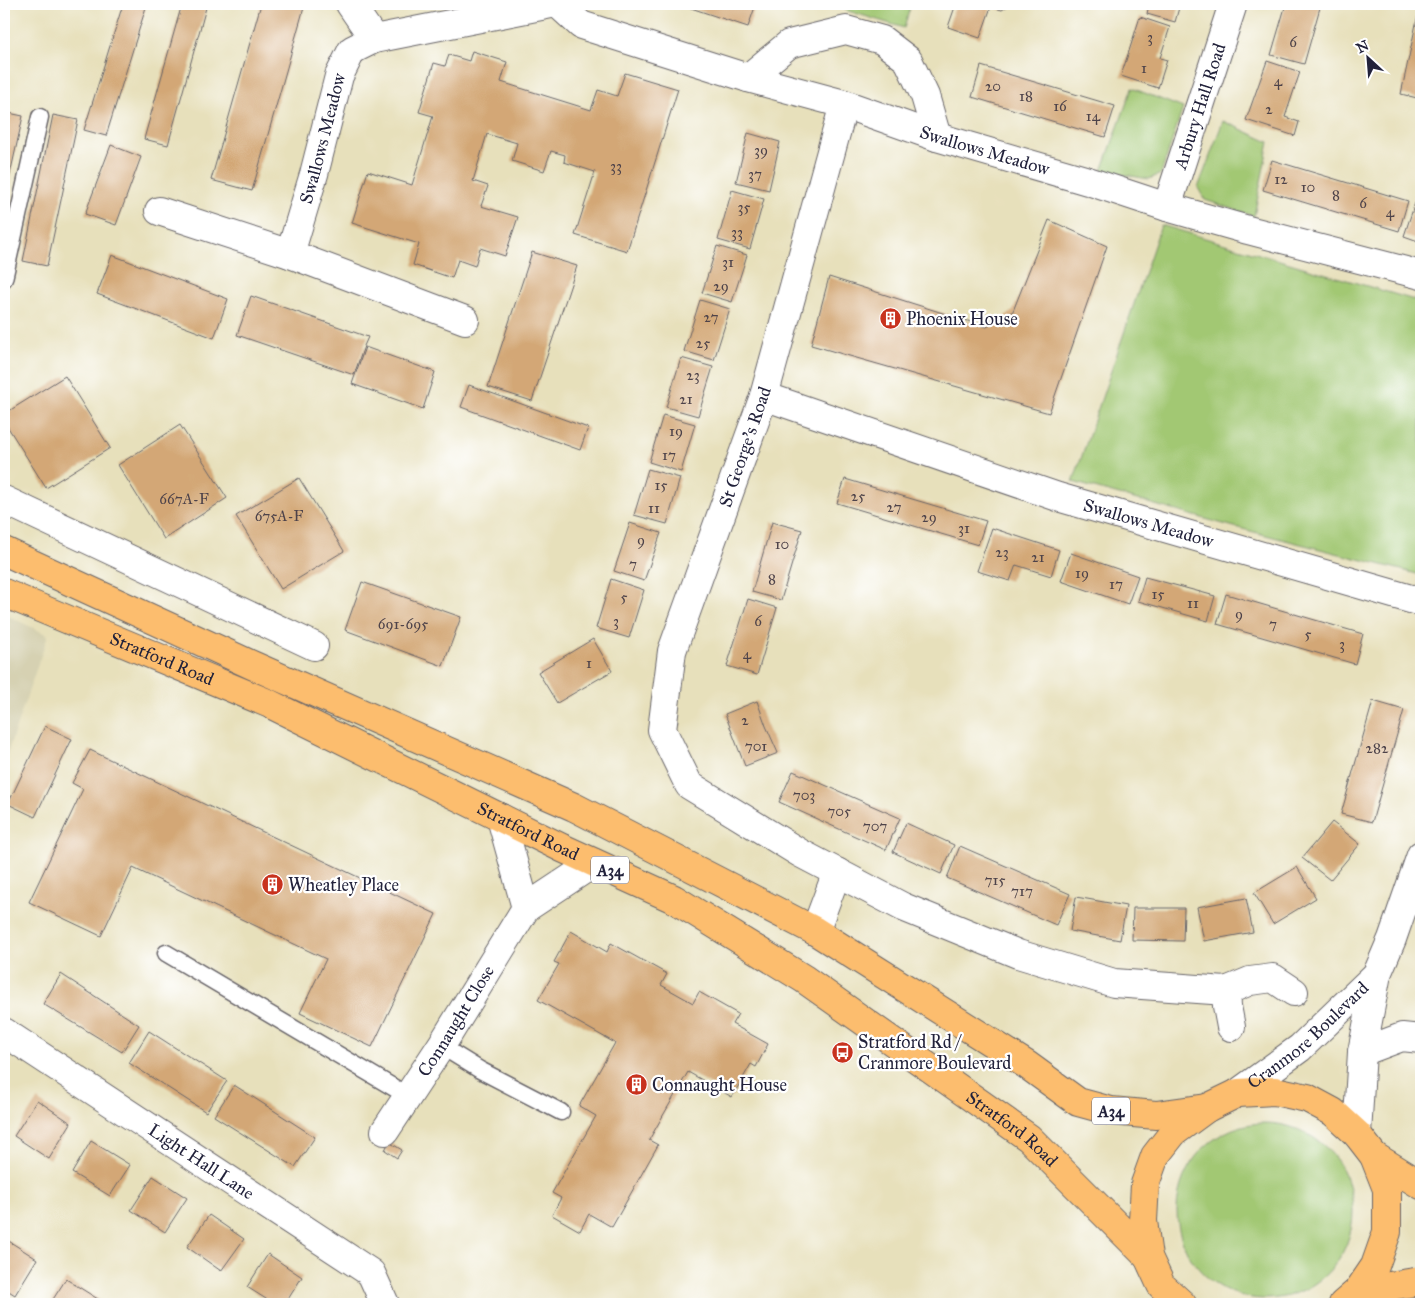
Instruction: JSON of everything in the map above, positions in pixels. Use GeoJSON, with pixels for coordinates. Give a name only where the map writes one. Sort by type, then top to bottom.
{"type":"FeatureCollection","features":[{"type":"Feature","properties":{"kind":"highway","name":"Stratford Road"},"geometry":{"type":"LineString","coordinates":[[4,551],[261,669],[574,807],[815,931],[1027,1065],[1078,1102],[1111,1111],[1156,1115],[1207,1108]]}},
{"type":"Feature","properties":{"kind":"highway","name":"Stratford Road"},"geometry":{"type":"LineString","coordinates":[[4,593],[270,704],[594,863],[674,898],[804,979],[1030,1138],[1148,1257]]}},
{"type":"Feature","properties":{"kind":"highway","name":"A34"},"geometry":{"type":"LineString","coordinates":[[1182,1304],[1161,1285],[1148,1257],[1143,1221],[1145,1184],[1155,1156],[1173,1133],[1207,1108],[1238,1093],[1275,1091],[1307,1098],[1332,1112],[1357,1134],[1374,1156],[1387,1189],[1387,1232],[1375,1266],[1350,1298]]}},
{"type":"Feature","properties":{"kind":"highway","name":"A34"},"geometry":{"type":"LineString","coordinates":[[1374,1156],[1421,1185]]}},
{"type":"Feature","properties":{"kind":"highway","name":"A34"},"geometry":{"type":"LineString","coordinates":[[1350,1298],[1421,1281]]}},
{"type":"Feature","properties":{"kind":"street"},"geometry":{"type":"LineString","coordinates":[[350,4],[374,39]]}},
{"type":"Feature","properties":{"kind":"street","name":"Swallows Meadow"},"geometry":{"type":"LineString","coordinates":[[290,254],[314,174],[339,76],[352,50],[374,39],[551,4]]}},
{"type":"Feature","properties":{"kind":"street","name":"Swallows Meadow"},"geometry":{"type":"LineString","coordinates":[[558,4],[581,25],[748,78],[844,104],[937,137],[1088,181],[1167,207],[1421,275]]}},
{"type":"Feature","properties":{"kind":"street","name":"Arbury Hall Road"},"geometry":{"type":"LineString","coordinates":[[1167,207],[1233,4]]}},
{"type":"Feature","properties":{"kind":"street"},"geometry":{"type":"LineString","coordinates":[[748,78],[789,44],[846,30],[882,40],[908,60],[926,96],[937,137]]}},
{"type":"Feature","properties":{"kind":"street","name":"St George's Road"},"geometry":{"type":"LineString","coordinates":[[837,872],[800,853],[689,785],[662,730],[672,650],[764,396],[844,104]]}},
{"type":"Feature","properties":{"kind":"street"},"geometry":{"type":"LineString","coordinates":[[159,211],[290,254],[465,320]]}},
{"type":"Feature","properties":{"kind":"street","name":"Swallows Meadow"},"geometry":{"type":"LineString","coordinates":[[764,396],[1058,497],[1421,602]]}},
{"type":"Feature","properties":{"kind":"street"},"geometry":{"type":"LineString","coordinates":[[4,500],[314,646]]}},
{"type":"Feature","properties":{"kind":"street"},"geometry":{"type":"LineString","coordinates":[[501,818],[526,908]]}},
{"type":"Feature","properties":{"kind":"street","name":"Cranmore Boulevard"},"geometry":{"type":"LineString","coordinates":[[1357,1134],[1362,1052],[1377,974],[1392,939],[1421,855]]}},
{"type":"Feature","properties":{"kind":"street","name":"Connaught Close"},"geometry":{"type":"LineString","coordinates":[[385,1131],[441,1046],[526,908],[594,863]]}},
{"type":"Feature","properties":{"kind":"street"},"geometry":{"type":"LineString","coordinates":[[815,931],[837,872],[903,907],[1027,957],[1114,984],[1226,991],[1250,981],[1273,978],[1294,992]]}},
{"type":"Feature","properties":{"kind":"street","name":"Cranmore Boulevard"},"geometry":{"type":"LineString","coordinates":[[1238,1093],[1300,1048],[1377,974]]}},
{"type":"Feature","properties":{"kind":"street"},"geometry":{"type":"LineString","coordinates":[[1226,991],[1231,1026]]}},
{"type":"Feature","properties":{"kind":"street","name":"Light Hall Lane"},"geometry":{"type":"LineString","coordinates":[[4,1032],[371,1273],[385,1304]]}},
{"type":"Feature","properties":{"kind":"street"},"geometry":{"type":"LineString","coordinates":[[1362,1052],[1402,1037],[1421,1039]]}},
{"type":"Feature","properties":{"kind":"lane"},"geometry":{"type":"LineString","coordinates":[[4,279],[40,117]]}},
{"type":"Feature","properties":{"kind":"lane"},"geometry":{"type":"LineString","coordinates":[[166,953],[408,1096]]}},
{"type":"Feature","properties":{"kind":"lane"},"geometry":{"type":"LineString","coordinates":[[441,1046],[480,1070],[561,1112]]}},
{"type":"Feature","properties":{"kind":"shaded area"},"geometry":{"type":"Polygon","coordinates":[[[4,614],[48,635],[4,762],[4,614]]]}},
{"type":"Feature","properties":{"kind":"green space"},"geometry":{"type":"Polygon","coordinates":[[[847,4],[911,4],[904,28],[845,10],[847,4]]]}},
{"type":"Feature","properties":{"kind":"green space"},"geometry":{"type":"Polygon","coordinates":[[[1132,88],[1183,108],[1161,174],[1149,179],[1102,171],[1132,88]]]}},
{"type":"Feature","properties":{"kind":"green space"},"geometry":{"type":"Polygon","coordinates":[[[1223,121],[1269,142],[1254,216],[1205,200],[1198,188],[1223,121]]]}},
{"type":"Feature","properties":{"kind":"green space"},"geometry":{"type":"Polygon","coordinates":[[[1161,225],[1421,302],[1421,575],[1227,525],[1073,482],[1161,225]]]}},
{"type":"Feature","properties":{"kind":"green space"},"geometry":{"type":"Polygon","coordinates":[[[1256,1123],[1274,1123],[1299,1129],[1314,1137],[1328,1148],[1339,1162],[1347,1177],[1352,1194],[1352,1228],[1347,1245],[1339,1260],[1328,1274],[1314,1285],[1291,1296],[1274,1299],[1256,1299],[1231,1293],[1216,1285],[1202,1274],[1191,1260],[1180,1237],[1177,1220],[1177,1202],[1183,1177],[1191,1162],[1202,1148],[1216,1137],[1239,1126],[1256,1123]]]}},
{"type":"Feature","properties":{"kind":"building"},"geometry":{"type":"Polygon","coordinates":[[[123,4],[147,4],[106,136],[84,130],[123,4]]]}},
{"type":"Feature","properties":{"kind":"building"},"geometry":{"type":"Polygon","coordinates":[[[182,4],[207,4],[168,145],[144,139],[182,4]]]}},
{"type":"Feature","properties":{"kind":"building"},"geometry":{"type":"Polygon","coordinates":[[[261,4],[305,4],[252,191],[211,180],[261,4]]]}},
{"type":"Feature","properties":{"kind":"building"},"geometry":{"type":"Polygon","coordinates":[[[679,4],[756,4],[748,27],[679,4]]]}},
{"type":"Feature","properties":{"kind":"building"},"geometry":{"type":"Polygon","coordinates":[[[956,4],[1009,4],[1002,10],[991,7],[980,38],[948,27],[956,4]]]}},
{"type":"Feature","properties":{"kind":"building"},"geometry":{"type":"Polygon","coordinates":[[[1149,4],[1180,4],[1175,22],[1147,14],[1149,4]]]}},
{"type":"Feature","properties":{"kind":"building"},"geometry":{"type":"Polygon","coordinates":[[[1286,4],[1321,4],[1304,64],[1271,55],[1286,4]]]}},
{"type":"Feature","properties":{"kind":"building"},"geometry":{"type":"Polygon","coordinates":[[[1421,5],[1421,99],[1401,94],[1421,5]]]}},
{"type":"Feature","properties":{"kind":"building"},"geometry":{"type":"Polygon","coordinates":[[[1140,17],[1170,27],[1160,58],[1167,60],[1158,88],[1121,76],[1140,17]]]}},
{"type":"Feature","properties":{"kind":"building"},"geometry":{"type":"Polygon","coordinates":[[[472,51],[507,62],[501,82],[591,110],[598,90],[617,96],[625,73],[678,89],[627,251],[575,235],[595,172],[564,162],[565,155],[551,151],[544,171],[512,161],[517,143],[487,134],[473,181],[488,186],[481,206],[518,217],[505,256],[480,248],[475,266],[458,260],[452,278],[413,265],[419,244],[352,223],[368,171],[412,185],[433,116],[419,112],[434,63],[445,66],[449,55],[469,61],[472,51]]]}},
{"type":"Feature","properties":{"kind":"building"},"geometry":{"type":"Polygon","coordinates":[[[1267,61],[1300,72],[1285,117],[1299,122],[1295,136],[1246,120],[1267,61]]]}},
{"type":"Feature","properties":{"kind":"building"},"geometry":{"type":"Polygon","coordinates":[[[981,66],[1115,106],[1105,137],[972,97],[981,66]]]}},
{"type":"Feature","properties":{"kind":"building"},"geometry":{"type":"Polygon","coordinates":[[[4,112],[23,116],[5,197],[4,197],[4,112]]]}},
{"type":"Feature","properties":{"kind":"building"},"geometry":{"type":"Polygon","coordinates":[[[53,115],[78,120],[47,266],[23,261],[53,115]]]}},
{"type":"Feature","properties":{"kind":"building"},"geometry":{"type":"Polygon","coordinates":[[[748,133],[780,142],[769,190],[736,182],[748,133]]]}},
{"type":"Feature","properties":{"kind":"building"},"geometry":{"type":"Polygon","coordinates":[[[111,145],[141,157],[116,225],[85,214],[111,145]]]}},
{"type":"Feature","properties":{"kind":"building"},"geometry":{"type":"Polygon","coordinates":[[[1272,160],[1408,201],[1399,231],[1263,190],[1272,160]]]}},
{"type":"Feature","properties":{"kind":"building"},"geometry":{"type":"Polygon","coordinates":[[[732,190],[764,199],[750,249],[718,240],[732,190]]]}},
{"type":"Feature","properties":{"kind":"building"},"geometry":{"type":"Polygon","coordinates":[[[1415,203],[1421,205],[1421,242],[1404,236],[1415,203]]]}},
{"type":"Feature","properties":{"kind":"building","name":"Phoenix House"},"geometry":{"type":"Polygon","coordinates":[[[1049,220],[1107,246],[1049,413],[811,345],[829,277],[987,327],[1013,311],[1049,220]]]}},
{"type":"Feature","properties":{"kind":"building"},"geometry":{"type":"Polygon","coordinates":[[[717,246],[747,255],[732,302],[702,293],[717,246]]]}},
{"type":"Feature","properties":{"kind":"building"},"geometry":{"type":"Polygon","coordinates":[[[532,252],[577,266],[532,401],[488,387],[532,252]]]}},
{"type":"Feature","properties":{"kind":"building"},"geometry":{"type":"Polygon","coordinates":[[[112,255],[228,299],[214,338],[97,294],[112,255]]]}},
{"type":"Feature","properties":{"kind":"building"},"geometry":{"type":"Polygon","coordinates":[[[251,296],[368,337],[354,375],[237,335],[251,296]]]}},
{"type":"Feature","properties":{"kind":"building"},"geometry":{"type":"Polygon","coordinates":[[[700,300],[730,309],[714,360],[684,351],[700,300]]]}},
{"type":"Feature","properties":{"kind":"building"},"geometry":{"type":"Polygon","coordinates":[[[365,347],[435,372],[423,409],[352,384],[365,347]]]}},
{"type":"Feature","properties":{"kind":"building"},"geometry":{"type":"Polygon","coordinates":[[[681,358],[713,367],[698,416],[666,407],[681,358]]]}},
{"type":"Feature","properties":{"kind":"building"},"geometry":{"type":"Polygon","coordinates":[[[65,376],[110,448],[46,488],[4,421],[4,414],[65,376]]]}},
{"type":"Feature","properties":{"kind":"building"},"geometry":{"type":"Polygon","coordinates":[[[469,385],[588,428],[580,450],[461,407],[469,385]]]}},
{"type":"Feature","properties":{"kind":"building"},"geometry":{"type":"Polygon","coordinates":[[[663,415],[695,424],[681,472],[649,462],[663,415]]]}},
{"type":"Feature","properties":{"kind":"building"},"geometry":{"type":"Polygon","coordinates":[[[180,425],[227,498],[164,539],[118,465],[180,425]]]}},
{"type":"Feature","properties":{"kind":"building"},"geometry":{"type":"Polygon","coordinates":[[[648,469],[680,478],[667,524],[634,515],[648,469]]]}},
{"type":"Feature","properties":{"kind":"building"},"geometry":{"type":"Polygon","coordinates":[[[299,478],[344,551],[281,589],[236,516],[299,478]]]}},
{"type":"Feature","properties":{"kind":"building"},"geometry":{"type":"Polygon","coordinates":[[[845,479],[986,521],[978,545],[837,503],[845,479]]]}},
{"type":"Feature","properties":{"kind":"building"},"geometry":{"type":"Polygon","coordinates":[[[772,522],[802,530],[781,600],[752,592],[772,522]]]}},
{"type":"Feature","properties":{"kind":"building"},"geometry":{"type":"Polygon","coordinates":[[[630,523],[661,533],[644,581],[614,571],[630,523]]]}},
{"type":"Feature","properties":{"kind":"building"},"geometry":{"type":"Polygon","coordinates":[[[992,528],[1059,550],[1051,576],[1016,565],[1010,581],[977,571],[992,528]]]}},
{"type":"Feature","properties":{"kind":"building"},"geometry":{"type":"Polygon","coordinates":[[[1071,553],[1138,576],[1128,604],[1061,581],[1071,553]]]}},
{"type":"Feature","properties":{"kind":"building"},"geometry":{"type":"Polygon","coordinates":[[[1145,577],[1215,596],[1208,621],[1138,601],[1145,577]]]}},
{"type":"Feature","properties":{"kind":"building"},"geometry":{"type":"Polygon","coordinates":[[[611,579],[644,590],[629,638],[596,628],[611,579]]]}},
{"type":"Feature","properties":{"kind":"building"},"geometry":{"type":"Polygon","coordinates":[[[362,582],[461,617],[443,666],[345,630],[362,582]]]}},
{"type":"Feature","properties":{"kind":"building"},"geometry":{"type":"Polygon","coordinates":[[[1226,594],[1363,634],[1355,664],[1217,624],[1226,594]]]}},
{"type":"Feature","properties":{"kind":"building"},"geometry":{"type":"Polygon","coordinates":[[[748,599],[777,608],[757,675],[727,666],[748,599]]]}},
{"type":"Feature","properties":{"kind":"building"},"geometry":{"type":"Polygon","coordinates":[[[593,639],[612,671],[557,703],[538,672],[593,639]]]}},
{"type":"Feature","properties":{"kind":"building"},"geometry":{"type":"Polygon","coordinates":[[[757,701],[778,753],[745,766],[725,714],[757,701]]]}},
{"type":"Feature","properties":{"kind":"building"},"geometry":{"type":"Polygon","coordinates":[[[1373,701],[1404,710],[1372,822],[1341,814],[1373,701]]]}},
{"type":"Feature","properties":{"kind":"building"},"geometry":{"type":"Polygon","coordinates":[[[45,726],[72,739],[35,817],[8,804],[45,726]]]}},
{"type":"Feature","properties":{"kind":"building","name":"Wheatley Place"},"geometry":{"type":"Polygon","coordinates":[[[90,750],[436,914],[372,1047],[300,1013],[326,959],[133,868],[101,936],[29,902],[83,789],[72,783],[90,750]]]}},
{"type":"Feature","properties":{"kind":"building"},"geometry":{"type":"Polygon","coordinates":[[[793,771],[900,818],[886,850],[779,802],[793,771]]]}},
{"type":"Feature","properties":{"kind":"building"},"geometry":{"type":"Polygon","coordinates":[[[1332,822],[1360,844],[1330,880],[1302,858],[1332,822]]]}},
{"type":"Feature","properties":{"kind":"building"},"geometry":{"type":"Polygon","coordinates":[[[906,823],[954,845],[941,874],[893,852],[906,823]]]}},
{"type":"Feature","properties":{"kind":"building"},"geometry":{"type":"Polygon","coordinates":[[[960,846],[1070,894],[1056,925],[947,878],[960,846]]]}},
{"type":"Feature","properties":{"kind":"building"},"geometry":{"type":"Polygon","coordinates":[[[1297,867],[1316,898],[1273,924],[1254,893],[1297,867]]]}},
{"type":"Feature","properties":{"kind":"building"},"geometry":{"type":"Polygon","coordinates":[[[1076,897],[1126,906],[1120,940],[1070,931],[1076,897]]]}},
{"type":"Feature","properties":{"kind":"building"},"geometry":{"type":"Polygon","coordinates":[[[1246,898],[1253,932],[1204,941],[1197,907],[1246,898]]]}},
{"type":"Feature","properties":{"kind":"building"},"geometry":{"type":"Polygon","coordinates":[[[1133,908],[1184,908],[1183,941],[1132,940],[1133,908]]]}},
{"type":"Feature","properties":{"kind":"building","name":"Connaught House"},"geometry":{"type":"Polygon","coordinates":[[[571,931],[607,952],[611,943],[667,974],[661,985],[693,1003],[699,992],[738,1014],[732,1024],[768,1044],[756,1067],[751,1064],[732,1097],[688,1072],[649,1140],[658,1145],[612,1227],[589,1214],[580,1231],[552,1215],[561,1198],[552,1193],[596,1116],[579,1106],[615,1043],[538,1000],[559,964],[554,962],[571,931]]]}},
{"type":"Feature","properties":{"kind":"building"},"geometry":{"type":"Polygon","coordinates":[[[61,974],[139,1025],[122,1052],[43,1004],[61,974]]]}},
{"type":"Feature","properties":{"kind":"building"},"geometry":{"type":"Polygon","coordinates":[[[149,1031],[227,1081],[206,1112],[129,1063],[149,1031]]]}},
{"type":"Feature","properties":{"kind":"building"},"geometry":{"type":"Polygon","coordinates":[[[234,1085],[315,1137],[295,1167],[214,1116],[234,1085]]]}},
{"type":"Feature","properties":{"kind":"building"},"geometry":{"type":"Polygon","coordinates":[[[37,1100],[71,1123],[49,1159],[14,1136],[37,1100]]]}},
{"type":"Feature","properties":{"kind":"building"},"geometry":{"type":"Polygon","coordinates":[[[91,1141],[130,1165],[110,1196],[72,1173],[91,1141]]]}},
{"type":"Feature","properties":{"kind":"building"},"geometry":{"type":"Polygon","coordinates":[[[389,1142],[402,1150],[397,1158],[385,1150],[389,1142]]]}},
{"type":"Feature","properties":{"kind":"building"},"geometry":{"type":"Polygon","coordinates":[[[153,1176],[187,1198],[165,1232],[131,1210],[153,1176]]]}},
{"type":"Feature","properties":{"kind":"building"},"geometry":{"type":"Polygon","coordinates":[[[209,1215],[244,1239],[221,1271],[187,1247],[209,1215]]]}},
{"type":"Feature","properties":{"kind":"building"},"geometry":{"type":"Polygon","coordinates":[[[4,1238],[37,1259],[15,1295],[4,1288],[4,1238]]]}},
{"type":"Feature","properties":{"kind":"building"},"geometry":{"type":"Polygon","coordinates":[[[268,1254],[302,1277],[285,1304],[274,1304],[247,1287],[268,1254]]]}},
{"type":"Feature","properties":{"kind":"building"},"geometry":{"type":"Polygon","coordinates":[[[66,1279],[101,1301],[99,1304],[50,1304],[66,1279]]]}},
{"type":"Feature","properties":{"kind":"place","name":"Phoenix House"},"geometry":{"type":"Point","coordinates":[890,319]}},
{"type":"Feature","properties":{"kind":"place","name":"Wheatley Place"},"geometry":{"type":"Point","coordinates":[272,885]}},
{"type":"Feature","properties":{"kind":"place","name":"Stratford Rd / Cranmore Boulevard"},"geometry":{"type":"Point","coordinates":[842,1052]}},
{"type":"Feature","properties":{"kind":"place","name":"Connaught House"},"geometry":{"type":"Point","coordinates":[636,1085]}}]}
